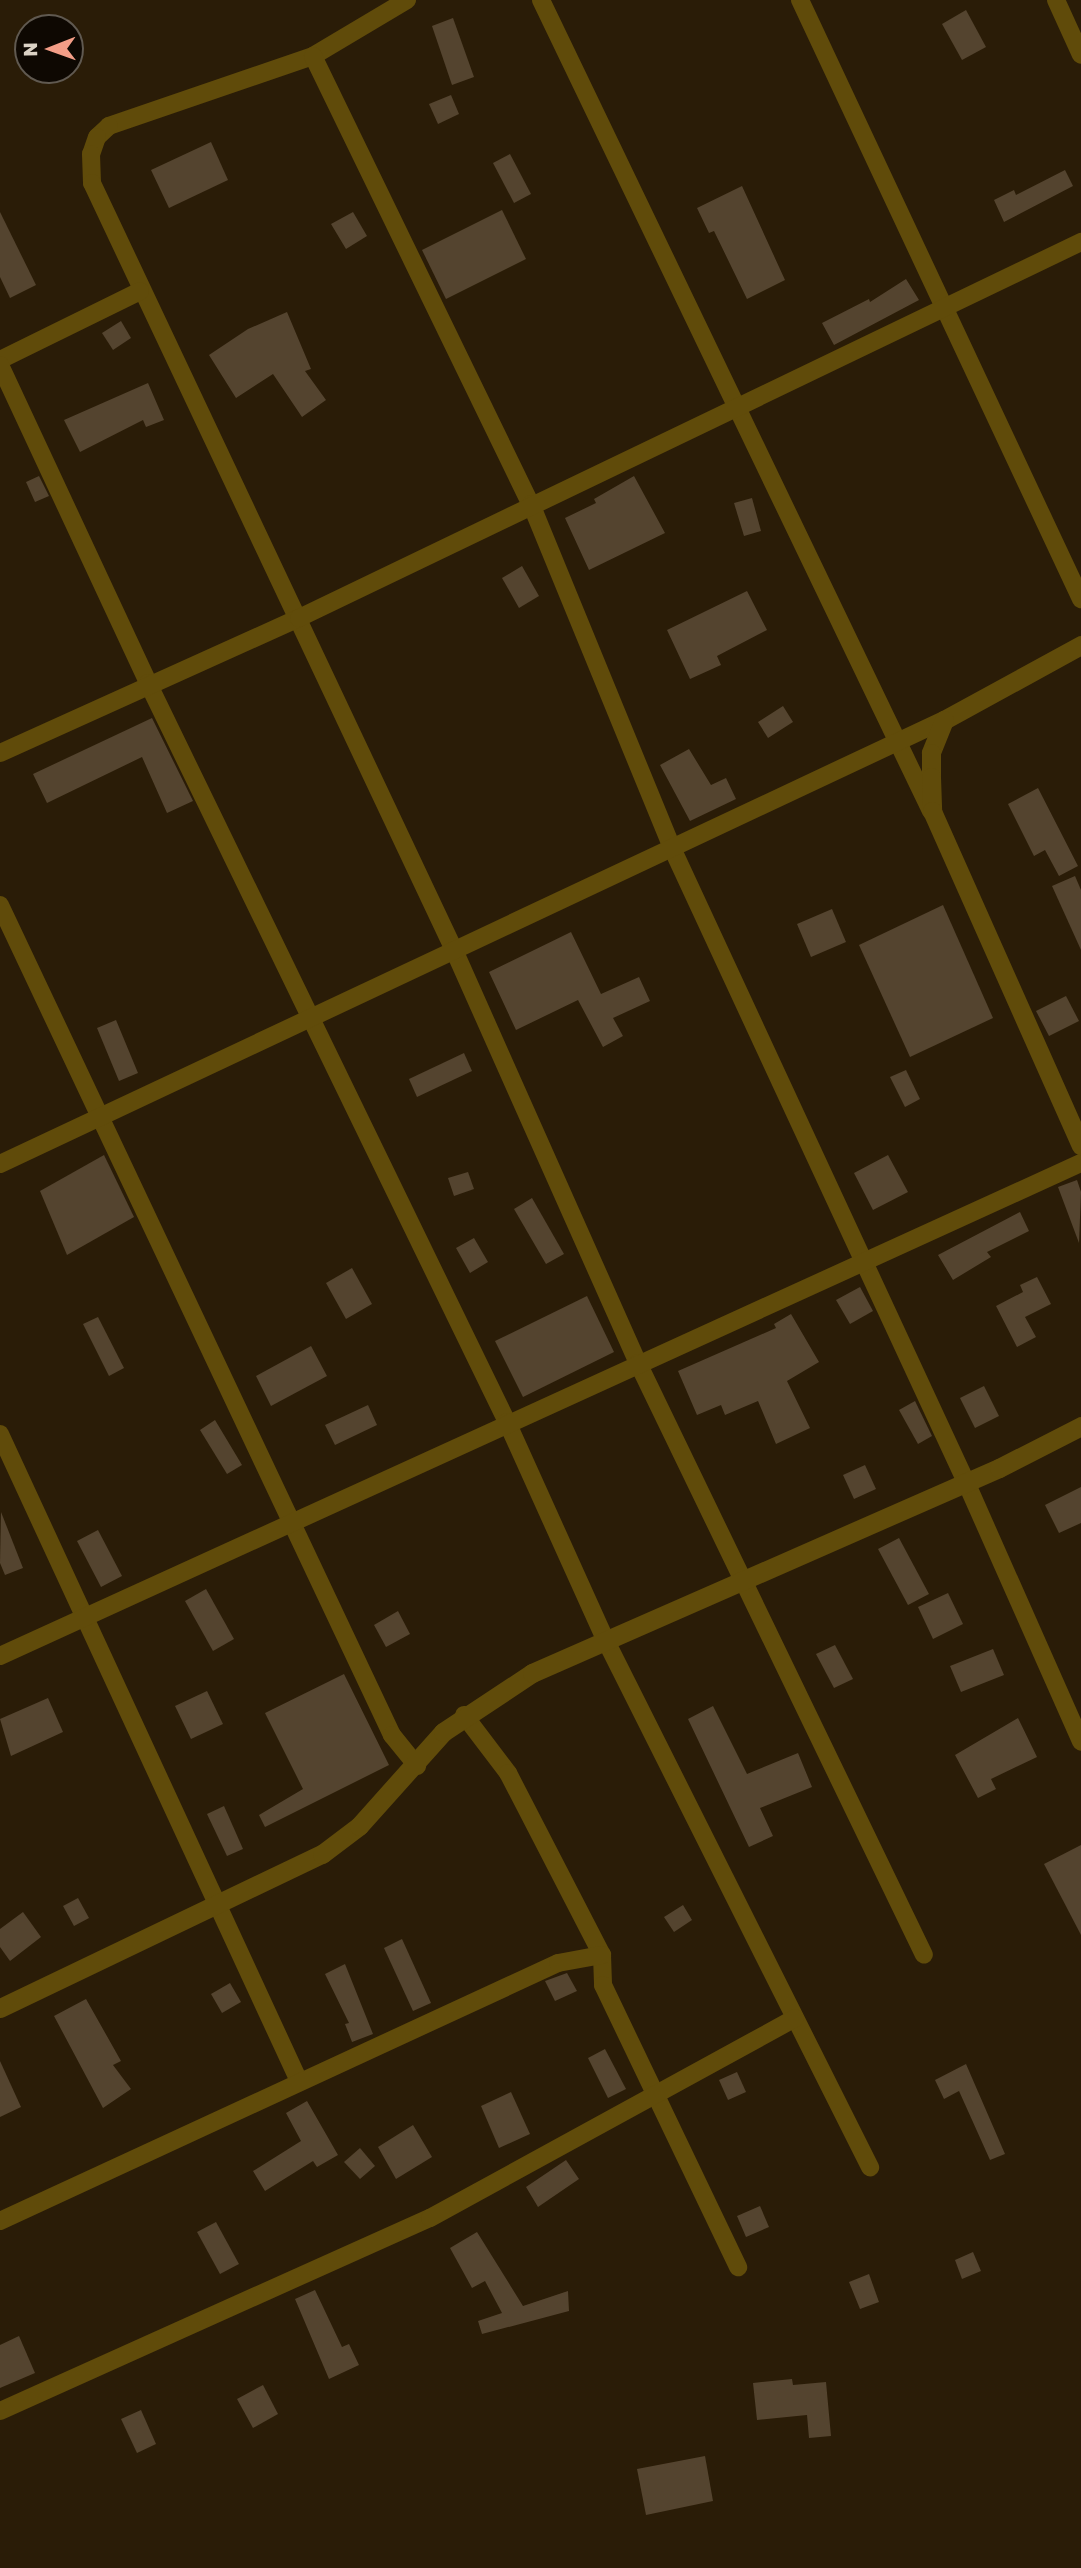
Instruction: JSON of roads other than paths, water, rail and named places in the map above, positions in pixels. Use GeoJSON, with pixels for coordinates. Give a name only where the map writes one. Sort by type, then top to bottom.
{"type":"FeatureCollection","features":[{"type":"Feature","properties":{"kind":"street"},"geometry":{"type":"LineString","coordinates":[[407,0],[313,56],[109,126],[97,137],[91,154],[92,183],[140,291],[299,618],[454,950],[638,1363],[924,1955]]}},
{"type":"Feature","properties":{"kind":"street"},"geometry":{"type":"LineString","coordinates":[[541,0],[901,744],[1081,1145]]}},
{"type":"Feature","properties":{"kind":"street"},"geometry":{"type":"LineString","coordinates":[[800,0],[1081,599]]}},
{"type":"Feature","properties":{"kind":"street"},"geometry":{"type":"LineString","coordinates":[[1056,0],[1081,55]]}},
{"type":"Feature","properties":{"kind":"street"},"geometry":{"type":"LineString","coordinates":[[313,56],[531,504],[673,848],[861,1261],[966,1482],[1081,1742]]}},
{"type":"Feature","properties":{"kind":"street"},"geometry":{"type":"LineString","coordinates":[[0,753],[148,683],[299,618],[531,504],[946,310],[1081,242]]}},
{"type":"Feature","properties":{"kind":"street"},"geometry":{"type":"LineString","coordinates":[[140,291],[0,363],[148,683],[507,1422],[606,1641],[870,2167]]}},
{"type":"Feature","properties":{"kind":"street"},"geometry":{"type":"LineString","coordinates":[[0,1164],[309,1017],[901,744],[1081,645]]}},
{"type":"Feature","properties":{"kind":"street"},"geometry":{"type":"LineString","coordinates":[[932,811],[931,753],[944,720]]}},
{"type":"Feature","properties":{"kind":"street"},"geometry":{"type":"LineString","coordinates":[[0,905],[392,1735],[417,1766]]}},
{"type":"Feature","properties":{"kind":"street"},"geometry":{"type":"LineString","coordinates":[[0,1656],[507,1422],[1081,1163]]}},
{"type":"Feature","properties":{"kind":"street"},"geometry":{"type":"LineString","coordinates":[[1,2005],[322,1854],[359,1826],[417,1766],[443,1732],[464,1715],[532,1673],[966,1482],[1081,1426]]}},
{"type":"Feature","properties":{"kind":"street"},"geometry":{"type":"LineString","coordinates":[[0,1434],[299,2081]]}},
{"type":"Feature","properties":{"kind":"street"},"geometry":{"type":"LineString","coordinates":[[464,1715],[508,1773],[602,1955],[603,1985],[659,2094],[738,2267]]}},
{"type":"Feature","properties":{"kind":"street"},"geometry":{"type":"LineString","coordinates":[[0,2221],[558,1963],[602,1955]]}},
{"type":"Feature","properties":{"kind":"street"},"geometry":{"type":"LineString","coordinates":[[0,2411],[430,2218],[795,2018]]}}]}
